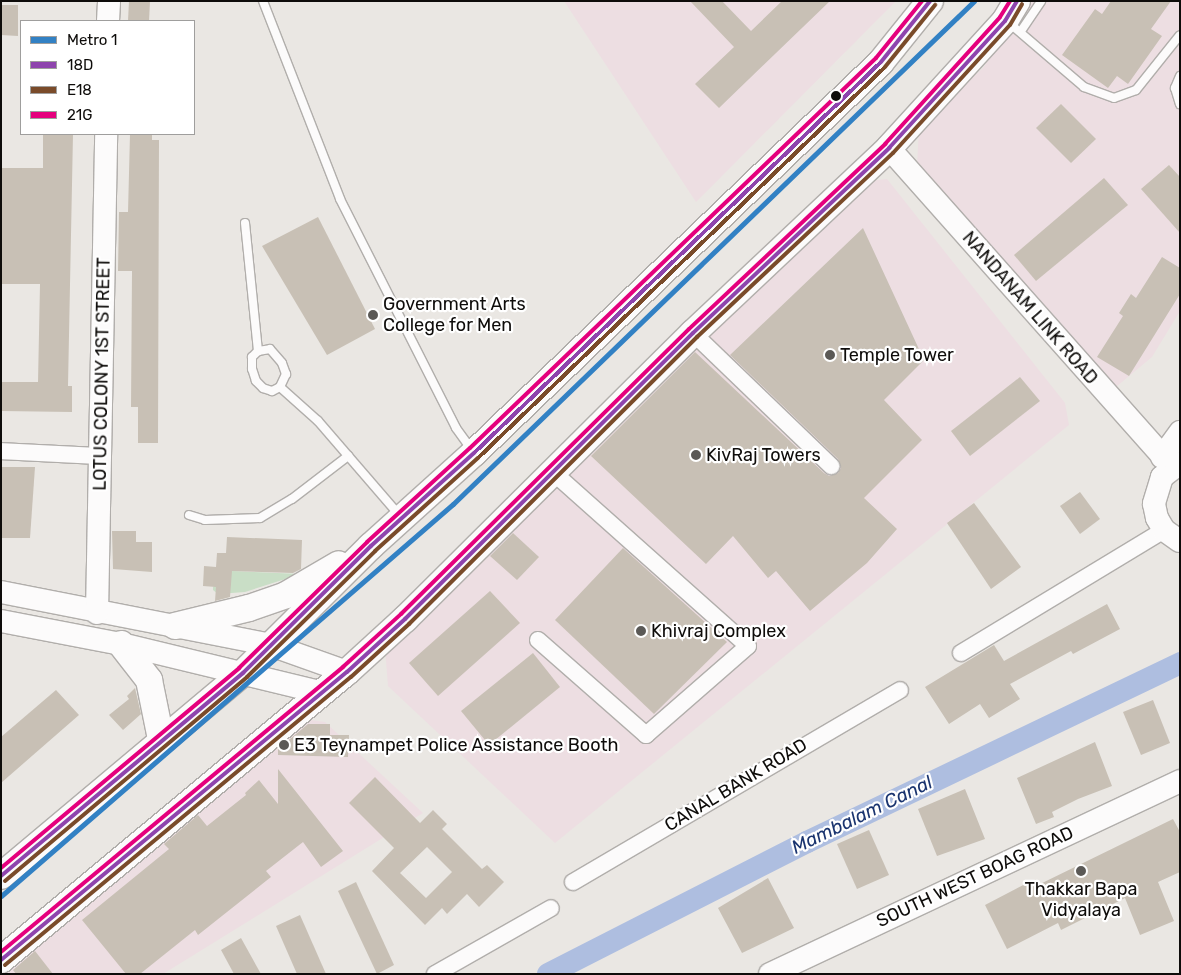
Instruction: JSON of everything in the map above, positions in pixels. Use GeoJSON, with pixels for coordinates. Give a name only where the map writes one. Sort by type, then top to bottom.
{"type":"FeatureCollection","features":[{"type":"Feature","properties":{"kind":"main road"},"geometry":{"type":"LineString","coordinates":[[1,876],[161,739],[243,673],[371,546],[474,453],[881,62],[930,1]]}},
{"type":"Feature","properties":{"kind":"main road"},"geometry":{"type":"LineString","coordinates":[[1,960],[320,692],[347,672],[554,472],[693,333],[889,148],[1014,18]]}},
{"type":"Feature","properties":{"kind":"main road"},"geometry":{"type":"LineString","coordinates":[[175,626],[249,608],[286,594],[371,546]]}},
{"type":"Feature","properties":{"kind":"main road"},"geometry":{"type":"LineString","coordinates":[[121,644],[149,680],[161,739]]}},
{"type":"Feature","properties":{"kind":"street"},"geometry":{"type":"LineString","coordinates":[[108,20],[109,1]]}},
{"type":"Feature","properties":{"kind":"street","name":"LOTUS COLONY 1ST STREET"},"geometry":{"type":"LineString","coordinates":[[97,613],[106,135]]}},
{"type":"Feature","properties":{"kind":"street","name":"NANDANAM LINK ROAD"},"geometry":{"type":"LineString","coordinates":[[889,148],[1171,462]]}},
{"type":"Feature","properties":{"kind":"street"},"geometry":{"type":"LineString","coordinates":[[693,333],[831,466]]}},
{"type":"Feature","properties":{"kind":"street"},"geometry":{"type":"LineString","coordinates":[[961,653],[1172,535],[1157,518],[1156,490],[1171,462],[1180,432]]}},
{"type":"Feature","properties":{"kind":"street"},"geometry":{"type":"LineString","coordinates":[[1,451],[100,456]]}},
{"type":"Feature","properties":{"kind":"street"},"geometry":{"type":"LineString","coordinates":[[538,640],[646,735],[748,646],[554,472]]}},
{"type":"Feature","properties":{"kind":"street"},"geometry":{"type":"LineString","coordinates":[[1,592],[97,613],[270,645],[347,672]]}},
{"type":"Feature","properties":{"kind":"street"},"geometry":{"type":"LineString","coordinates":[[1,621],[121,644],[320,692]]}},
{"type":"Feature","properties":{"kind":"street","name":"CANAL BANK ROAD"},"geometry":{"type":"LineString","coordinates":[[573,882],[900,690]]}},
{"type":"Feature","properties":{"kind":"street","name":"SOUTH WEST BOAG ROAD"},"geometry":{"type":"LineString","coordinates":[[770,974],[1180,781]]}},
{"type":"Feature","properties":{"kind":"street"},"geometry":{"type":"LineString","coordinates":[[435,974],[552,908]]}},
{"type":"Feature","properties":{"kind":"lane"},"geometry":{"type":"LineString","coordinates":[[263,1],[340,198],[456,428],[474,453]]}},
{"type":"Feature","properties":{"kind":"lane"},"geometry":{"type":"LineString","coordinates":[[1041,1],[1014,18],[1084,87],[1114,98],[1136,90],[1180,35]]}},
{"type":"Feature","properties":{"kind":"lane"},"geometry":{"type":"LineString","coordinates":[[1180,76],[1175,88],[1180,104]]}},
{"type":"Feature","properties":{"kind":"lane"},"geometry":{"type":"LineString","coordinates":[[245,223],[258,351]]}},
{"type":"Feature","properties":{"kind":"lane"},"geometry":{"type":"LineString","coordinates":[[270,349],[282,363],[286,374],[280,387],[272,390],[262,388],[256,381],[252,356],[258,351],[270,349]]}},
{"type":"Feature","properties":{"kind":"lane"},"geometry":{"type":"LineString","coordinates":[[280,387],[318,421],[402,519]]}},
{"type":"Feature","properties":{"kind":"lane"},"geometry":{"type":"LineString","coordinates":[[189,515],[205,520],[260,518],[292,499],[348,456]]}},
{"type":"Feature","properties":{"kind":"shaded area"},"geometry":{"type":"Polygon","coordinates":[[[564,1],[896,1],[696,202],[564,1]]]}},
{"type":"Feature","properties":{"kind":"shaded area"},"geometry":{"type":"Polygon","coordinates":[[[1028,1],[1180,1],[1180,311],[1152,357],[1104,397],[917,166],[919,128],[983,68],[1028,1]]]}},
{"type":"Feature","properties":{"kind":"shaded area"},"geometry":{"type":"Polygon","coordinates":[[[887,179],[1065,403],[1069,425],[555,843],[388,686],[385,648],[860,182],[887,179]]]}},
{"type":"Feature","properties":{"kind":"shaded area"},"geometry":{"type":"Polygon","coordinates":[[[304,719],[325,722],[423,813],[163,974],[1,974],[1,962],[304,719]]]}},
{"type":"Feature","properties":{"kind":"green space"},"geometry":{"type":"Polygon","coordinates":[[[232,571],[301,574],[245,592],[218,594],[213,590],[213,587],[232,571]]]}},
{"type":"Feature","properties":{"kind":"building"},"geometry":{"type":"Polygon","coordinates":[[[129,1],[150,1],[149,20],[128,20],[129,1]]]}},
{"type":"Feature","properties":{"kind":"building"},"geometry":{"type":"Polygon","coordinates":[[[690,1],[722,1],[751,31],[782,1],[830,1],[719,108],[695,84],[734,47],[690,1]]]}},
{"type":"Feature","properties":{"kind":"building"},"geometry":{"type":"Polygon","coordinates":[[[1111,1],[1171,1],[1151,29],[1162,36],[1128,84],[1117,76],[1108,88],[1062,55],[1095,9],[1102,14],[1111,1]]]}},
{"type":"Feature","properties":{"kind":"building"},"geometry":{"type":"Polygon","coordinates":[[[1,5],[18,5],[18,36],[1,35],[1,5]]]}},
{"type":"Feature","properties":{"kind":"building"},"geometry":{"type":"Polygon","coordinates":[[[1061,104],[1096,139],[1071,163],[1036,128],[1061,104]]]}},
{"type":"Feature","properties":{"kind":"building"},"geometry":{"type":"Polygon","coordinates":[[[43,135],[73,135],[68,386],[72,386],[72,412],[1,411],[1,382],[38,382],[40,284],[1,284],[1,168],[43,168],[43,135]]]}},
{"type":"Feature","properties":{"kind":"building"},"geometry":{"type":"Polygon","coordinates":[[[130,135],[152,135],[152,140],[159,140],[158,443],[138,443],[138,407],[131,407],[132,271],[118,271],[119,212],[128,212],[130,135]]]}},
{"type":"Feature","properties":{"kind":"building"},"geometry":{"type":"Polygon","coordinates":[[[1169,165],[1180,177],[1180,233],[1141,189],[1169,165]]]}},
{"type":"Feature","properties":{"kind":"building"},"geometry":{"type":"Polygon","coordinates":[[[1104,178],[1128,205],[1036,281],[1014,255],[1104,178]]]}},
{"type":"Feature","properties":{"kind":"building"},"geometry":{"type":"Polygon","coordinates":[[[318,217],[375,329],[327,355],[262,246],[318,217]]]}},
{"type":"Feature","properties":{"kind":"building"},"geometry":{"type":"Polygon","coordinates":[[[863,228],[924,360],[884,400],[922,440],[864,498],[897,529],[867,563],[810,611],[776,571],[768,578],[733,536],[706,564],[591,456],[695,352],[824,473],[829,476],[838,473],[841,468],[838,459],[730,355],[863,228]]]}},
{"type":"Feature","properties":{"kind":"building"},"geometry":{"type":"Polygon","coordinates":[[[1162,257],[1180,268],[1180,294],[1129,376],[1097,357],[1123,316],[1119,313],[1131,294],[1136,298],[1162,257]]]}},
{"type":"Feature","properties":{"kind":"building"},"geometry":{"type":"Polygon","coordinates":[[[1020,377],[1040,401],[970,456],[951,431],[1020,377]]]}},
{"type":"Feature","properties":{"kind":"building"},"geometry":{"type":"Polygon","coordinates":[[[1,467],[35,467],[30,538],[1,538],[1,467]]]}},
{"type":"Feature","properties":{"kind":"building"},"geometry":{"type":"Polygon","coordinates":[[[1080,492],[1100,519],[1080,534],[1060,506],[1080,492]]]}},
{"type":"Feature","properties":{"kind":"building"},"geometry":{"type":"Polygon","coordinates":[[[974,503],[1021,567],[991,589],[947,523],[974,503]]]}},
{"type":"Feature","properties":{"kind":"building"},"geometry":{"type":"Polygon","coordinates":[[[112,531],[136,531],[136,542],[152,542],[152,572],[113,569],[112,531]]]}},
{"type":"Feature","properties":{"kind":"building"},"geometry":{"type":"Polygon","coordinates":[[[513,533],[539,557],[517,580],[490,556],[513,533]]]}},
{"type":"Feature","properties":{"kind":"building"},"geometry":{"type":"Polygon","coordinates":[[[227,537],[302,540],[301,569],[293,573],[232,571],[230,597],[215,601],[216,587],[203,586],[204,566],[216,567],[217,553],[226,553],[227,537]]]}},
{"type":"Feature","properties":{"kind":"building","name":"Khivraj Complex"},"geometry":{"type":"Polygon","coordinates":[[[623,548],[727,642],[654,714],[555,620],[623,548]]]}},
{"type":"Feature","properties":{"kind":"building"},"geometry":{"type":"Polygon","coordinates":[[[490,591],[520,623],[438,696],[409,663],[490,591]]]}},
{"type":"Feature","properties":{"kind":"building"},"geometry":{"type":"Polygon","coordinates":[[[1107,604],[1120,629],[1073,654],[1071,651],[1010,684],[1020,699],[989,718],[980,704],[949,724],[925,687],[994,645],[1004,661],[1107,604]]]}},
{"type":"Feature","properties":{"kind":"building"},"geometry":{"type":"Polygon","coordinates":[[[533,653],[560,687],[489,745],[461,711],[533,653]]]}},
{"type":"Feature","properties":{"kind":"building"},"geometry":{"type":"Polygon","coordinates":[[[135,688],[141,714],[123,730],[109,715],[129,699],[127,696],[135,688]]]}},
{"type":"Feature","properties":{"kind":"building"},"geometry":{"type":"Polygon","coordinates":[[[56,690],[79,715],[1,783],[1,737],[56,690]]]}},
{"type":"Feature","properties":{"kind":"building"},"geometry":{"type":"Polygon","coordinates":[[[1153,700],[1170,743],[1141,755],[1123,712],[1153,700]]]}},
{"type":"Feature","properties":{"kind":"building"},"geometry":{"type":"Polygon","coordinates":[[[308,724],[330,724],[330,735],[349,735],[348,757],[278,755],[278,749],[308,724]]]}},
{"type":"Feature","properties":{"kind":"building"},"geometry":{"type":"Polygon","coordinates":[[[1095,742],[1112,786],[1078,799],[1052,812],[1054,817],[1036,824],[1017,778],[1095,742]]]}},
{"type":"Feature","properties":{"kind":"building"},"geometry":{"type":"Polygon","coordinates":[[[278,769],[343,851],[321,867],[303,842],[266,871],[271,877],[198,935],[195,930],[140,974],[126,974],[82,920],[169,849],[164,844],[198,815],[207,826],[246,795],[245,793],[259,780],[278,804],[278,769]]]}},
{"type":"Feature","properties":{"kind":"building"},"geometry":{"type":"Polygon","coordinates":[[[375,777],[420,823],[433,810],[447,824],[442,829],[482,869],[487,865],[504,882],[479,907],[467,894],[447,914],[442,908],[425,925],[372,871],[394,848],[349,803],[375,777]],[[427,847],[400,873],[426,898],[452,872],[427,847]]]}},
{"type":"Feature","properties":{"kind":"building"},"geometry":{"type":"Polygon","coordinates":[[[965,789],[985,839],[937,856],[918,809],[965,789]]]}},
{"type":"Feature","properties":{"kind":"building"},"geometry":{"type":"Polygon","coordinates":[[[1173,819],[1180,832],[1180,872],[1158,882],[1174,921],[1140,935],[1125,898],[1061,930],[1058,923],[1007,949],[985,905],[1031,881],[1034,887],[1173,819]]]}},
{"type":"Feature","properties":{"kind":"building"},"geometry":{"type":"Polygon","coordinates":[[[869,830],[889,875],[857,889],[837,844],[869,830]]]}},
{"type":"Feature","properties":{"kind":"building"},"geometry":{"type":"Polygon","coordinates":[[[768,878],[794,928],[742,953],[718,908],[768,878]]]}},
{"type":"Feature","properties":{"kind":"building"},"geometry":{"type":"Polygon","coordinates":[[[356,882],[394,965],[377,974],[338,891],[356,882]]]}},
{"type":"Feature","properties":{"kind":"building"},"geometry":{"type":"Polygon","coordinates":[[[300,915],[326,974],[297,974],[276,926],[300,915]]]}},
{"type":"Feature","properties":{"kind":"building"},"geometry":{"type":"Polygon","coordinates":[[[241,938],[261,974],[234,974],[221,950],[241,938]]]}},
{"type":"Feature","properties":{"kind":"building"},"geometry":{"type":"Polygon","coordinates":[[[35,951],[53,974],[16,974],[13,970],[35,951]]]}},
{"type":"Feature","properties":{"kind":"waterway","name":"Mambalam Canal"},"geometry":{"type":"LineString","coordinates":[[548,974],[807,842],[1180,663]]}},
{"type":"Feature","properties":{"kind":"metro line","name":"1"},"geometry":{"type":"LineString","coordinates":[[1,896],[453,504],[974,1]]}},
{"type":"Feature","properties":{"kind":"transit line","name":"21G"},"geometry":{"type":"LineString","coordinates":[[1,868],[239,668],[367,542],[470,448],[876,58],[922,1]]}},
{"type":"Feature","properties":{"kind":"transit line","name":"18D"},"geometry":{"type":"LineString","coordinates":[[1,876],[243,673],[371,546],[474,453],[881,62],[930,1]]}},
{"type":"Feature","properties":{"kind":"transit line","name":"21G"},"geometry":{"type":"LineString","coordinates":[[1,952],[343,667],[401,614],[689,329],[885,144],[1000,17],[1010,1]]}},
{"type":"Feature","properties":{"kind":"transit line","name":"18D"},"geometry":{"type":"LineString","coordinates":[[1,960],[347,672],[405,619],[693,333],[889,148],[1005,21],[1017,1]]}},
{"type":"Feature","properties":{"kind":"transit line","name":"E18"},"geometry":{"type":"LineString","coordinates":[[5,965],[351,677],[409,624],[697,337],[893,153],[1010,25],[1022,4]]}},
{"type":"Feature","properties":{"kind":"transit line","name":"E18"},"geometry":{"type":"LineString","coordinates":[[5,881],[247,677],[375,551],[478,458],[885,67],[935,5]]}},
{"type":"Feature","properties":{"kind":"place","name":"Government Arts College for Men"},"geometry":{"type":"Point","coordinates":[373,315]}},
{"type":"Feature","properties":{"kind":"place","name":"Temple Tower"},"geometry":{"type":"Point","coordinates":[830,355]}},
{"type":"Feature","properties":{"kind":"place","name":"KivRaj Towers"},"geometry":{"type":"Point","coordinates":[696,455]}},
{"type":"Feature","properties":{"kind":"place","name":"Khivraj Complex"},"geometry":{"type":"Point","coordinates":[641,631]}},
{"type":"Feature","properties":{"kind":"place","name":"E3 Teynampet Police Assistance Booth"},"geometry":{"type":"Point","coordinates":[284,745]}},
{"type":"Feature","properties":{"kind":"place","name":"Thakkar Bapa Vidyalaya"},"geometry":{"type":"Point","coordinates":[1081,871]}}]}
